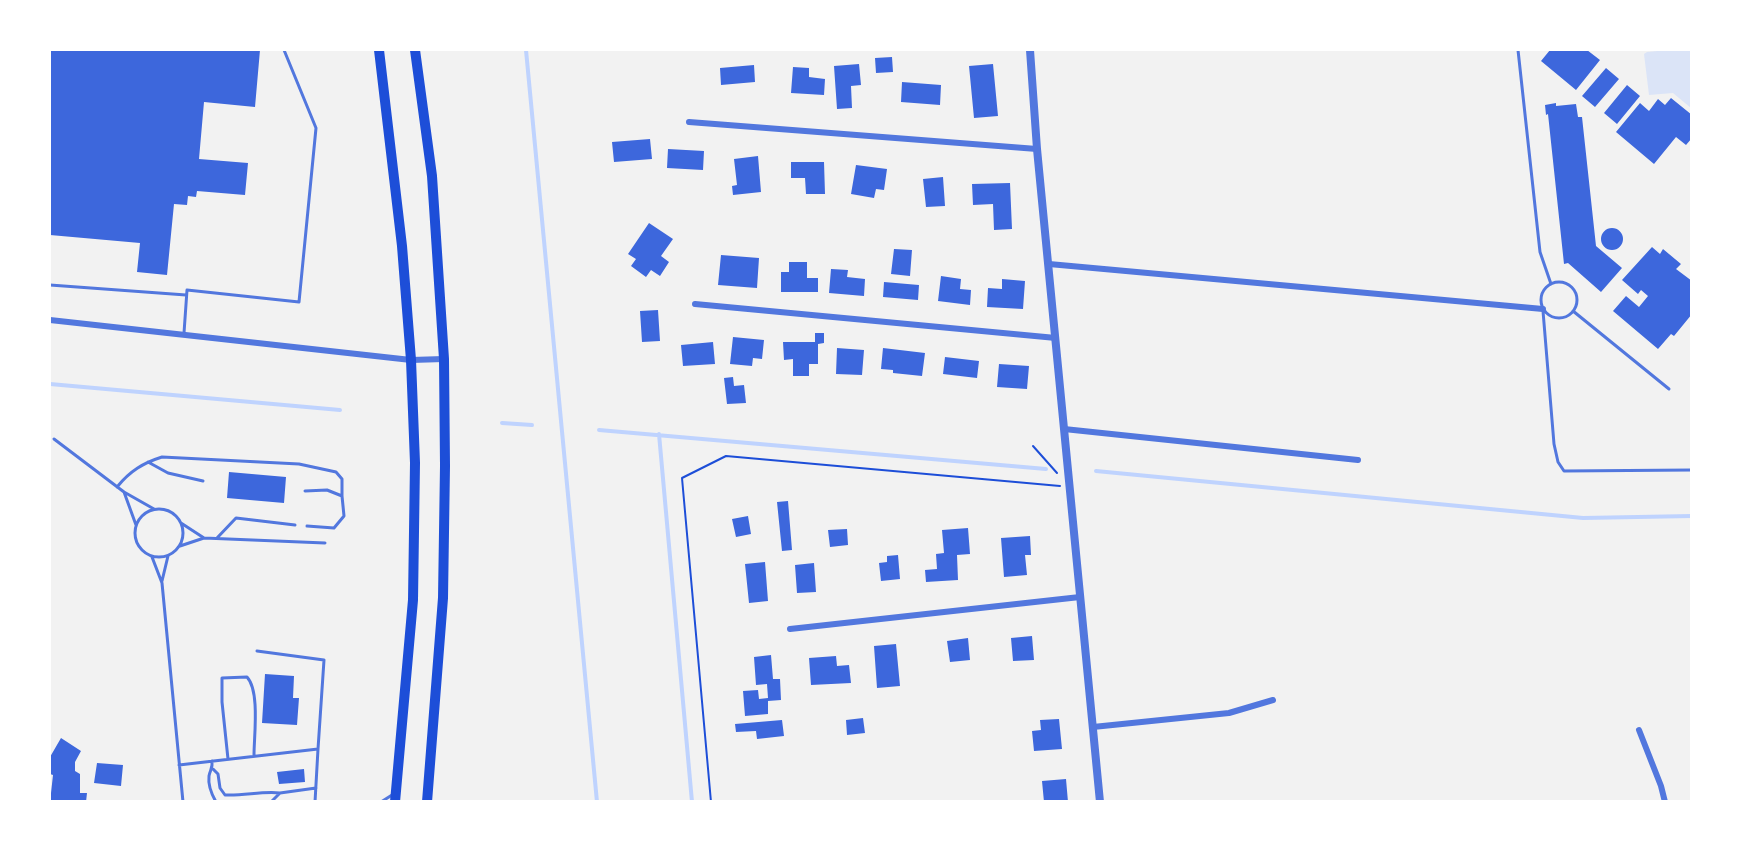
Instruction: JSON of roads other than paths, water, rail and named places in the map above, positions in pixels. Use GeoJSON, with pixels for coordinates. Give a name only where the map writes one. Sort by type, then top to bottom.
{"type":"FeatureCollection","features":[{"type":"Feature","properties":{"kind":"main road"},"geometry":{"type":"LineString","coordinates":[[379,50],[402,246],[416,463],[413,600],[395,797]]}},
{"type":"Feature","properties":{"kind":"main road"},"geometry":{"type":"LineString","coordinates":[[415,50],[432,176],[444,359],[443,598],[427,801]]}},
{"type":"Feature","properties":{"kind":"street"},"geometry":{"type":"LineString","coordinates":[[1030,50],[1037,149],[1100,801]]}},
{"type":"Feature","properties":{"kind":"street"},"geometry":{"type":"LineString","coordinates":[[688,122],[1037,149]]}},
{"type":"Feature","properties":{"kind":"street"},"geometry":{"type":"LineString","coordinates":[[1049,264],[1543,309]]}},
{"type":"Feature","properties":{"kind":"street"},"geometry":{"type":"LineString","coordinates":[[695,304],[1056,338]]}},
{"type":"Feature","properties":{"kind":"street"},"geometry":{"type":"LineString","coordinates":[[50,320],[411,360],[444,359]]}},
{"type":"Feature","properties":{"kind":"street"},"geometry":{"type":"LineString","coordinates":[[1064,429],[1358,460]]}},
{"type":"Feature","properties":{"kind":"street"},"geometry":{"type":"LineString","coordinates":[[790,629],[1080,597]]}},
{"type":"Feature","properties":{"kind":"street"},"geometry":{"type":"LineString","coordinates":[[1093,727],[1229,713],[1273,700]]}},
{"type":"Feature","properties":{"kind":"street"},"geometry":{"type":"LineString","coordinates":[[1639,730],[1659,778],[1665,801]]}},
{"type":"Feature","properties":{"kind":"lane"},"geometry":{"type":"LineString","coordinates":[[184,335],[187,290],[299,302],[316,128],[284,50]]}},
{"type":"Feature","properties":{"kind":"lane"},"geometry":{"type":"LineString","coordinates":[[1518,50],[1539,252],[1551,284]]}},
{"type":"Feature","properties":{"kind":"lane"},"geometry":{"type":"LineString","coordinates":[[1543,309],[1552,317],[1569,315],[1576,299],[1572,288],[1562,283],[1551,284],[1543,292],[1541,298],[1554,444],[1558,462],[1564,471],[1692,470]]}},
{"type":"Feature","properties":{"kind":"lane"},"geometry":{"type":"LineString","coordinates":[[50,285],[186,295]]}},
{"type":"Feature","properties":{"kind":"lane"},"geometry":{"type":"LineString","coordinates":[[1573,310],[1669,389]]}},
{"type":"Feature","properties":{"kind":"lane"},"geometry":{"type":"LineString","coordinates":[[54,439],[124,492],[154,509],[170,511],[177,516],[183,531],[180,546]]}},
{"type":"Feature","properties":{"kind":"lane"},"geometry":{"type":"LineString","coordinates":[[117,487],[127,474],[146,462],[162,458],[299,464],[336,472],[342,479],[344,516],[334,528],[307,526]]}},
{"type":"Feature","properties":{"kind":"lane"},"geometry":{"type":"LineString","coordinates":[[146,462],[168,473],[203,481]]}},
{"type":"Feature","properties":{"kind":"lane"},"geometry":{"type":"LineString","coordinates":[[305,490],[327,490],[342,496]]}},
{"type":"Feature","properties":{"kind":"lane"},"geometry":{"type":"LineString","coordinates":[[124,492],[136,525],[136,541],[152,557],[162,583],[183,801]]}},
{"type":"Feature","properties":{"kind":"lane"},"geometry":{"type":"LineString","coordinates":[[136,525],[140,518],[154,509]]}},
{"type":"Feature","properties":{"kind":"lane"},"geometry":{"type":"LineString","coordinates":[[217,538],[236,518],[295,525]]}},
{"type":"Feature","properties":{"kind":"lane"},"geometry":{"type":"LineString","coordinates":[[181,523],[204,538]]}},
{"type":"Feature","properties":{"kind":"lane"},"geometry":{"type":"LineString","coordinates":[[152,557],[168,556],[180,546],[204,538],[324,543]]}},
{"type":"Feature","properties":{"kind":"lane"},"geometry":{"type":"LineString","coordinates":[[162,583],[168,556]]}},
{"type":"Feature","properties":{"kind":"lane"},"geometry":{"type":"LineString","coordinates":[[257,651],[324,660],[315,801]]}},
{"type":"Feature","properties":{"kind":"lane"},"geometry":{"type":"LineString","coordinates":[[228,759],[222,678],[247,678],[252,683],[255,701],[254,755]]}},
{"type":"Feature","properties":{"kind":"lane"},"geometry":{"type":"LineString","coordinates":[[179,765],[318,749]]}},
{"type":"Feature","properties":{"kind":"lane"},"geometry":{"type":"LineString","coordinates":[[212,761],[213,769],[209,776],[212,794],[216,801]]}},
{"type":"Feature","properties":{"kind":"lane"},"geometry":{"type":"LineString","coordinates":[[213,769],[218,774],[220,788],[225,795],[243,796],[266,792],[280,794],[316,788]]}},
{"type":"Feature","properties":{"kind":"lane"},"geometry":{"type":"LineString","coordinates":[[271,801],[280,794]]}},
{"type":"Feature","properties":{"kind":"lane"},"geometry":{"type":"LineString","coordinates":[[381,801],[395,797]]}},
{"type":"Feature","properties":{"kind":"waterway"},"geometry":{"type":"LineString","coordinates":[[526,50],[597,802]]}},
{"type":"Feature","properties":{"kind":"waterway"},"geometry":{"type":"LineString","coordinates":[[50,384],[340,410]]}},
{"type":"Feature","properties":{"kind":"waterway"},"geometry":{"type":"LineString","coordinates":[[502,423],[532,425]]}},
{"type":"Feature","properties":{"kind":"waterway"},"geometry":{"type":"LineString","coordinates":[[599,430],[1046,469]]}},
{"type":"Feature","properties":{"kind":"waterway"},"geometry":{"type":"LineString","coordinates":[[659,434],[692,802]]}},
{"type":"Feature","properties":{"kind":"waterway"},"geometry":{"type":"LineString","coordinates":[[1096,471],[1583,518],[1692,516]]}}]}
